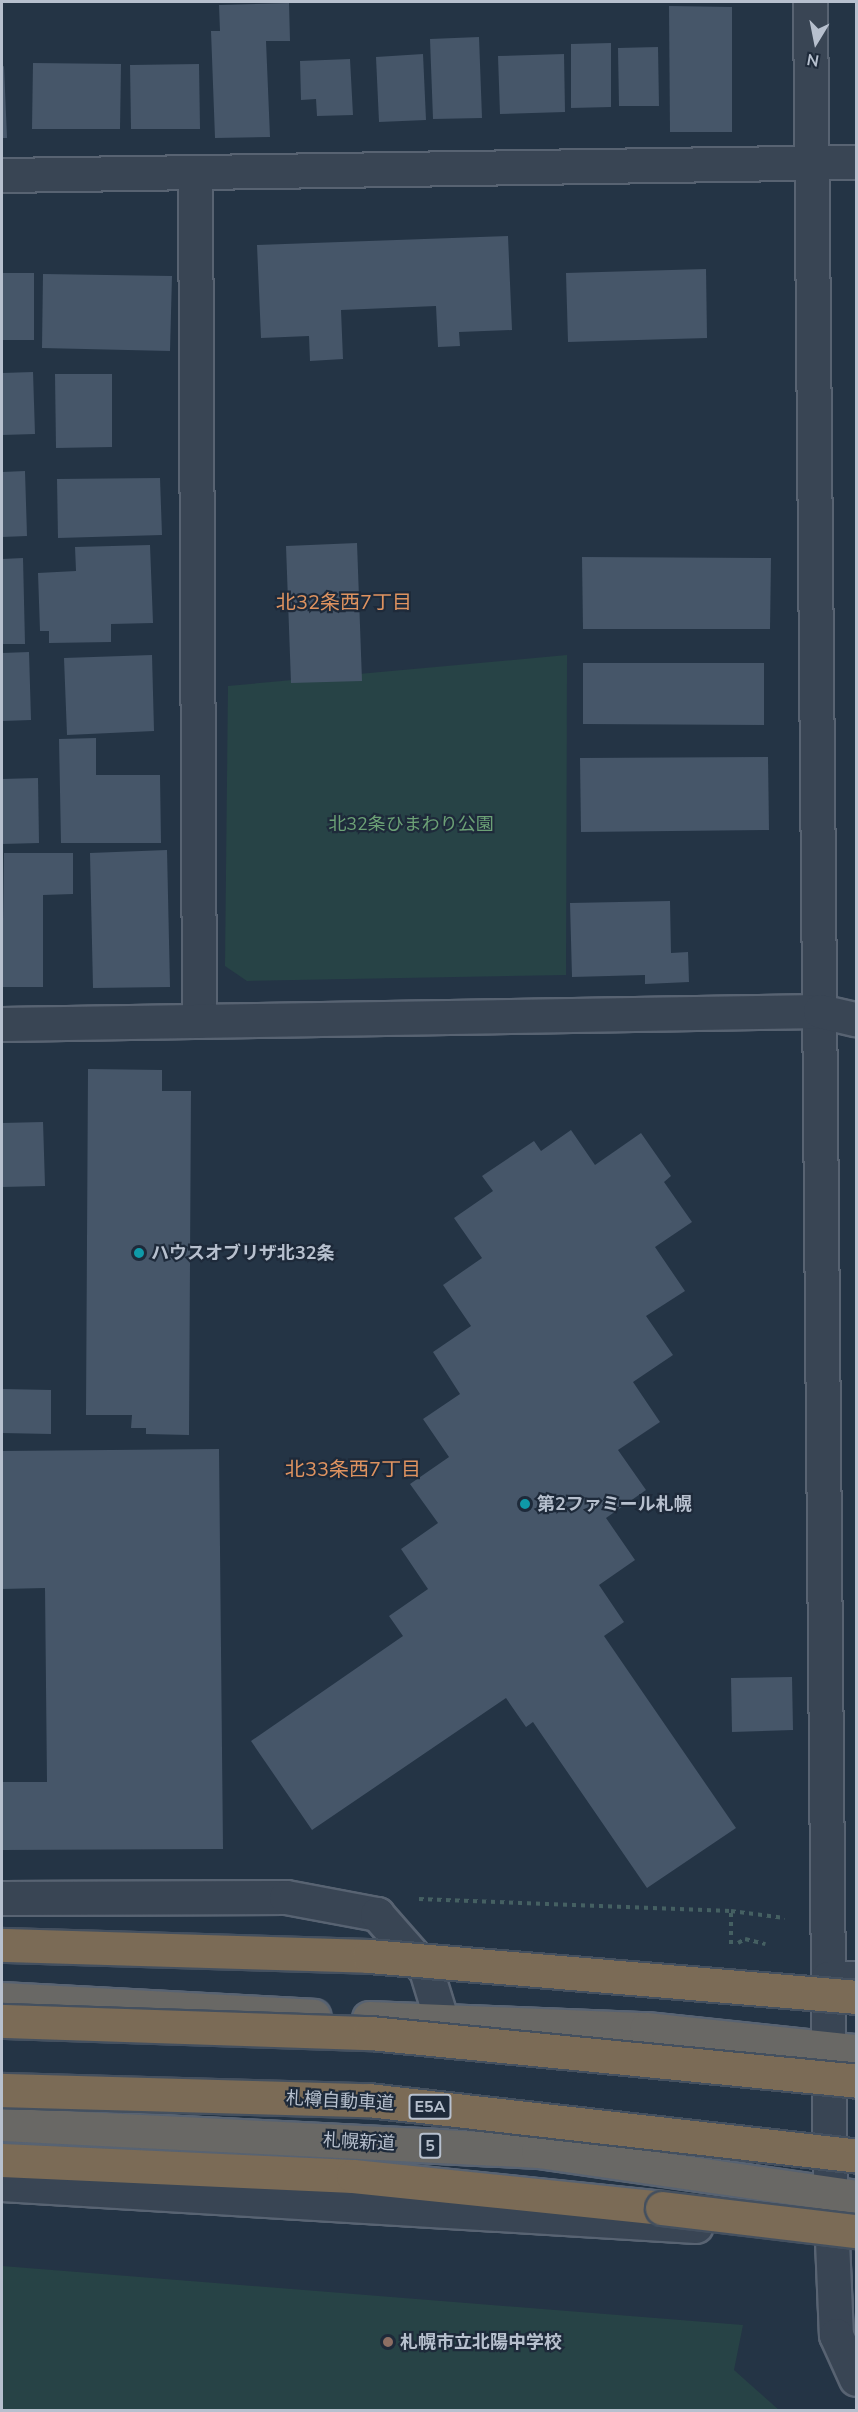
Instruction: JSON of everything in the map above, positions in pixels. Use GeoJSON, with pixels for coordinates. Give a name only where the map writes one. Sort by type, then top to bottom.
{"type":"FeatureCollection","features":[{"type":"Feature","properties":{"kind":"highway"},"geometry":{"type":"LineString","coordinates":[[2,1945],[369,1956],[856,1997]]}},
{"type":"Feature","properties":{"kind":"highway"},"geometry":{"type":"LineString","coordinates":[[2,1999],[442,2022],[646,2029],[843,2049]]}},
{"type":"Feature","properties":{"kind":"highway"},"geometry":{"type":"LineString","coordinates":[[2,2020],[370,2033],[856,2081]]}},
{"type":"Feature","properties":{"kind":"highway","name":"札樽自動車道"},"geometry":{"type":"LineString","coordinates":[[2,2090],[368,2100],[856,2156]]}},
{"type":"Feature","properties":{"kind":"highway","name":"札幌新道"},"geometry":{"type":"LineString","coordinates":[[2,2124],[538,2151],[843,2195]]}},
{"type":"Feature","properties":{"kind":"highway"},"geometry":{"type":"LineString","coordinates":[[2,2160],[353,2176],[856,2231]]}},
{"type":"Feature","properties":{"kind":"street"},"geometry":{"type":"LineString","coordinates":[[810,2],[820,1011],[843,2049],[843,2195],[836,2335],[856,2379]]}},
{"type":"Feature","properties":{"kind":"street"},"geometry":{"type":"LineString","coordinates":[[2,175],[856,162]]}},
{"type":"Feature","properties":{"kind":"street"},"geometry":{"type":"LineString","coordinates":[[195,172],[199,1021]]}},
{"type":"Feature","properties":{"kind":"street"},"geometry":{"type":"LineString","coordinates":[[2,1024],[820,1011],[856,1019]]}},
{"type":"Feature","properties":{"kind":"street"},"geometry":{"type":"LineString","coordinates":[[2,1898],[286,1897],[377,1914],[426,1970],[442,2022]]}},
{"type":"Feature","properties":{"kind":"street"},"geometry":{"type":"LineString","coordinates":[[2,2184],[729,2229],[843,2195]]}},
{"type":"Feature","properties":{"kind":"path"},"geometry":{"type":"LineString","coordinates":[[377,1914],[429,1896],[731,1911],[793,1919]]}},
{"type":"Feature","properties":{"kind":"green space","name":"北32条ひまわり公園"},"geometry":{"type":"Polygon","coordinates":[[[567,655],[566,975],[247,981],[225,966],[228,686],[567,655]]]}},
{"type":"Feature","properties":{"kind":"green space","name":"札幌市立北陽中学校"},"geometry":{"type":"Polygon","coordinates":[[[2,2266],[743,2325],[734,2370],[779,2410],[2,2410],[2,2266]]]}},
{"type":"Feature","properties":{"kind":"building"},"geometry":{"type":"Polygon","coordinates":[[[289,3],[290,41],[266,41],[270,137],[215,138],[211,31],[220,31],[219,5],[289,3]]]}},
{"type":"Feature","properties":{"kind":"building"},"geometry":{"type":"Polygon","coordinates":[[[669,6],[732,7],[732,132],[670,132],[669,6]]]}},
{"type":"Feature","properties":{"kind":"building"},"geometry":{"type":"Polygon","coordinates":[[[479,37],[482,118],[433,119],[430,39],[479,37]]]}},
{"type":"Feature","properties":{"kind":"building"},"geometry":{"type":"Polygon","coordinates":[[[611,43],[611,107],[571,108],[571,44],[611,43]]]}},
{"type":"Feature","properties":{"kind":"building"},"geometry":{"type":"Polygon","coordinates":[[[658,47],[659,106],[619,106],[618,48],[658,47]]]}},
{"type":"Feature","properties":{"kind":"building"},"geometry":{"type":"Polygon","coordinates":[[[423,54],[426,120],[379,122],[376,57],[423,54]]]}},
{"type":"Feature","properties":{"kind":"building"},"geometry":{"type":"Polygon","coordinates":[[[564,54],[565,112],[500,114],[498,56],[564,54]]]}},
{"type":"Feature","properties":{"kind":"building"},"geometry":{"type":"Polygon","coordinates":[[[350,59],[353,115],[317,116],[316,99],[301,100],[300,61],[350,59]]]}},
{"type":"Feature","properties":{"kind":"building"},"geometry":{"type":"Polygon","coordinates":[[[33,63],[121,64],[120,129],[32,129],[33,63]]]}},
{"type":"Feature","properties":{"kind":"building"},"geometry":{"type":"Polygon","coordinates":[[[199,64],[200,129],[131,129],[130,65],[199,64]]]}},
{"type":"Feature","properties":{"kind":"building"},"geometry":{"type":"Polygon","coordinates":[[[4,66],[7,138],[2,138],[2,67],[4,66]]]}},
{"type":"Feature","properties":{"kind":"building"},"geometry":{"type":"Polygon","coordinates":[[[508,236],[512,330],[459,332],[460,346],[438,347],[436,306],[341,310],[343,359],[310,361],[309,336],[261,338],[257,245],[508,236]]]}},
{"type":"Feature","properties":{"kind":"building"},"geometry":{"type":"Polygon","coordinates":[[[706,269],[707,338],[568,342],[566,273],[706,269]]]}},
{"type":"Feature","properties":{"kind":"building"},"geometry":{"type":"Polygon","coordinates":[[[2,273],[34,273],[34,340],[2,340],[2,273]]]}},
{"type":"Feature","properties":{"kind":"building"},"geometry":{"type":"Polygon","coordinates":[[[43,274],[172,276],[170,351],[42,348],[43,274]]]}},
{"type":"Feature","properties":{"kind":"building"},"geometry":{"type":"Polygon","coordinates":[[[33,372],[35,434],[2,435],[2,373],[33,372]]]}},
{"type":"Feature","properties":{"kind":"building"},"geometry":{"type":"Polygon","coordinates":[[[55,374],[112,374],[112,447],[56,448],[55,374]]]}},
{"type":"Feature","properties":{"kind":"building"},"geometry":{"type":"Polygon","coordinates":[[[25,471],[27,536],[2,537],[2,472],[25,471]]]}},
{"type":"Feature","properties":{"kind":"building"},"geometry":{"type":"Polygon","coordinates":[[[160,478],[162,535],[58,538],[57,479],[160,478]]]}},
{"type":"Feature","properties":{"kind":"building"},"geometry":{"type":"Polygon","coordinates":[[[357,543],[362,681],[291,683],[286,546],[357,543]]]}},
{"type":"Feature","properties":{"kind":"building"},"geometry":{"type":"Polygon","coordinates":[[[150,545],[153,623],[111,624],[111,642],[49,643],[49,631],[40,631],[38,573],[76,571],[75,547],[150,545]]]}},
{"type":"Feature","properties":{"kind":"building"},"geometry":{"type":"Polygon","coordinates":[[[582,557],[771,558],[770,629],[583,629],[582,557]]]}},
{"type":"Feature","properties":{"kind":"building"},"geometry":{"type":"Polygon","coordinates":[[[23,558],[25,644],[2,644],[2,559],[23,558]]]}},
{"type":"Feature","properties":{"kind":"building"},"geometry":{"type":"Polygon","coordinates":[[[29,652],[31,720],[2,721],[2,653],[29,652]]]}},
{"type":"Feature","properties":{"kind":"building"},"geometry":{"type":"Polygon","coordinates":[[[152,655],[154,731],[67,735],[64,658],[152,655]]]}},
{"type":"Feature","properties":{"kind":"building"},"geometry":{"type":"Polygon","coordinates":[[[583,663],[764,663],[764,725],[583,724],[583,663]]]}},
{"type":"Feature","properties":{"kind":"building"},"geometry":{"type":"Polygon","coordinates":[[[96,738],[96,775],[160,775],[161,843],[61,843],[59,739],[96,738]]]}},
{"type":"Feature","properties":{"kind":"building"},"geometry":{"type":"Polygon","coordinates":[[[768,757],[769,830],[581,832],[580,758],[768,757]]]}},
{"type":"Feature","properties":{"kind":"building"},"geometry":{"type":"Polygon","coordinates":[[[38,778],[39,843],[2,844],[2,779],[38,778]]]}},
{"type":"Feature","properties":{"kind":"building"},"geometry":{"type":"Polygon","coordinates":[[[167,850],[170,987],[93,988],[90,853],[167,850]]]}},
{"type":"Feature","properties":{"kind":"building"},"geometry":{"type":"Polygon","coordinates":[[[4,853],[73,853],[73,894],[43,895],[43,987],[2,987],[4,853]]]}},
{"type":"Feature","properties":{"kind":"building"},"geometry":{"type":"Polygon","coordinates":[[[670,901],[671,953],[688,952],[689,982],[645,984],[645,975],[572,977],[570,903],[670,901]]]}},
{"type":"Feature","properties":{"kind":"building","name":"ハウスオブリザ北32条"},"geometry":{"type":"Polygon","coordinates":[[[88,1069],[162,1070],[162,1091],[191,1091],[189,1435],[146,1434],[146,1428],[131,1428],[132,1415],[86,1415],[88,1069]]]}},
{"type":"Feature","properties":{"kind":"building"},"geometry":{"type":"Polygon","coordinates":[[[43,1122],[45,1186],[2,1187],[2,1123],[43,1122]]]}},
{"type":"Feature","properties":{"kind":"building","name":"第2ファミール札幌"},"geometry":{"type":"Polygon","coordinates":[[[571,1130],[595,1165],[641,1133],[671,1176],[664,1182],[692,1222],[655,1247],[685,1291],[646,1316],[673,1355],[633,1382],[660,1422],[618,1450],[646,1490],[606,1518],[635,1560],[599,1585],[624,1622],[604,1636],[736,1828],[647,1888],[533,1722],[526,1727],[506,1698],[312,1830],[251,1741],[403,1636],[389,1616],[428,1589],[401,1549],[438,1523],[410,1484],[449,1457],[423,1419],[460,1394],[433,1352],[471,1326],[443,1285],[482,1258],[454,1218],[493,1191],[482,1176],[534,1141],[541,1151],[571,1130]]]}},
{"type":"Feature","properties":{"kind":"building"},"geometry":{"type":"Polygon","coordinates":[[[2,1389],[51,1390],[51,1434],[2,1433],[2,1389]]]}},
{"type":"Feature","properties":{"kind":"building"},"geometry":{"type":"Polygon","coordinates":[[[219,1449],[223,1849],[2,1850],[2,1782],[47,1782],[45,1588],[2,1589],[2,1451],[219,1449]]]}},
{"type":"Feature","properties":{"kind":"building"},"geometry":{"type":"Polygon","coordinates":[[[792,1677],[793,1730],[732,1732],[731,1678],[792,1677]]]}},
{"type":"Feature","properties":{"kind":"place","name":"ハウスオブリザ北32条"},"geometry":{"type":"Point","coordinates":[139,1253]}},
{"type":"Feature","properties":{"kind":"place","name":"第2ファミール札幌"},"geometry":{"type":"Point","coordinates":[525,1504]}},
{"type":"Feature","properties":{"kind":"place","name":"札幌市立北陽中学校"},"geometry":{"type":"Point","coordinates":[388,2342]}},
{"type":"Feature","properties":{"kind":"district","name":"北32条西7丁目"},"geometry":{"type":"Point","coordinates":[344,602]}},
{"type":"Feature","properties":{"kind":"district","name":"北33条西7丁目"},"geometry":{"type":"Point","coordinates":[353,1469]}}]}
